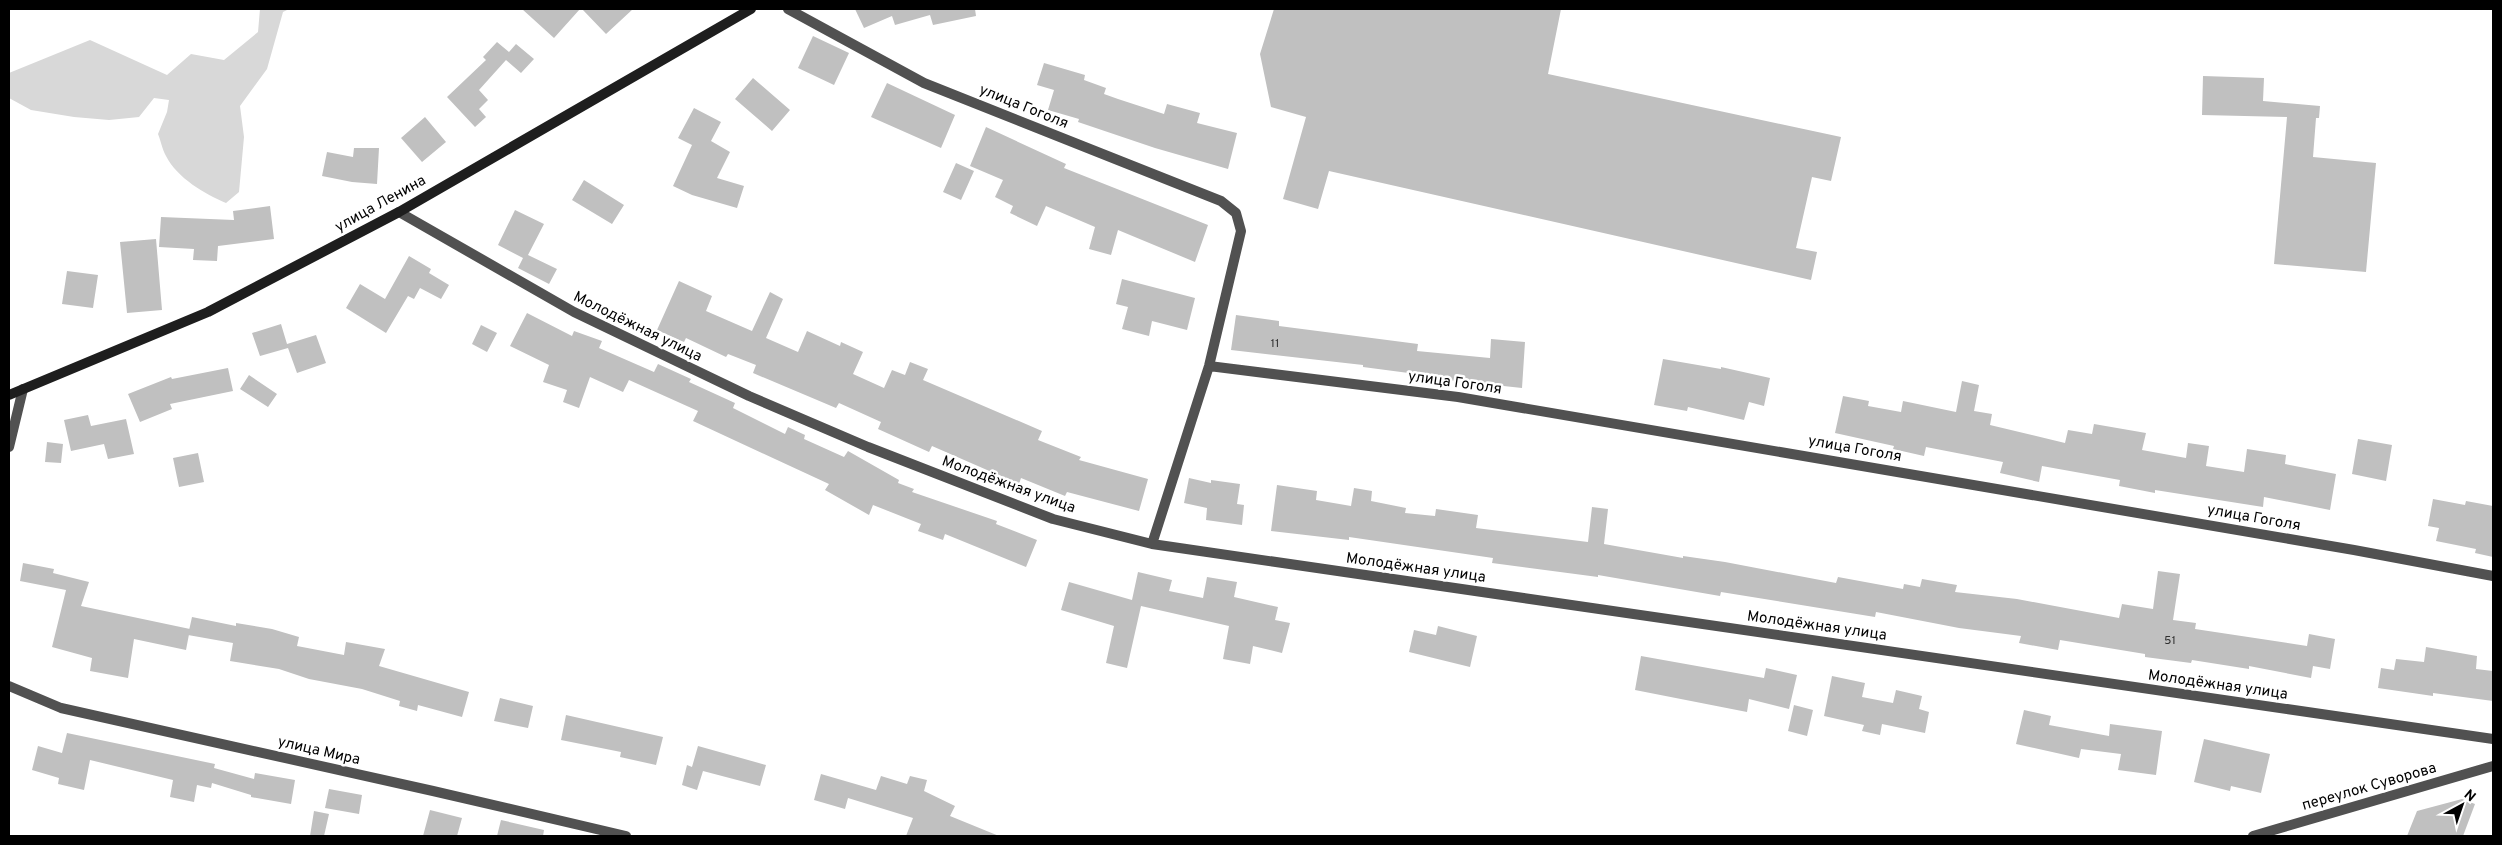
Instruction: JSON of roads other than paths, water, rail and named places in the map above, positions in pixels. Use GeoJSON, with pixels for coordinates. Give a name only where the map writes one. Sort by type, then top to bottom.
{"type":"FeatureCollection","features":[{"type":"Feature","properties":{"kind":"main road","name":"улица Ленина"},"geometry":{"type":"LineString","coordinates":[[9,395],[208,312],[399,212],[751,9]]}},
{"type":"Feature","properties":{"kind":"street","name":"улица Гоголя"},"geometry":{"type":"LineString","coordinates":[[788,9],[924,83],[1221,201],[1236,213],[1241,231],[1209,366],[1458,397],[2334,546],[2493,576]]}},
{"type":"Feature","properties":{"kind":"street","name":"Молодёжная улица"},"geometry":{"type":"LineString","coordinates":[[399,212],[574,312],[749,396],[868,447],[1053,519],[1152,544],[2493,739]]}},
{"type":"Feature","properties":{"kind":"street"},"geometry":{"type":"LineString","coordinates":[[1152,544],[1209,366]]}},
{"type":"Feature","properties":{"kind":"street"},"geometry":{"type":"LineString","coordinates":[[9,447],[23,390]]}},
{"type":"Feature","properties":{"kind":"street","name":"улица Мира"},"geometry":{"type":"LineString","coordinates":[[9,686],[60,708],[626,836]]}},
{"type":"Feature","properties":{"kind":"street","name":"переулок Суворова"},"geometry":{"type":"LineString","coordinates":[[2252,836],[2493,766]]}}]}
